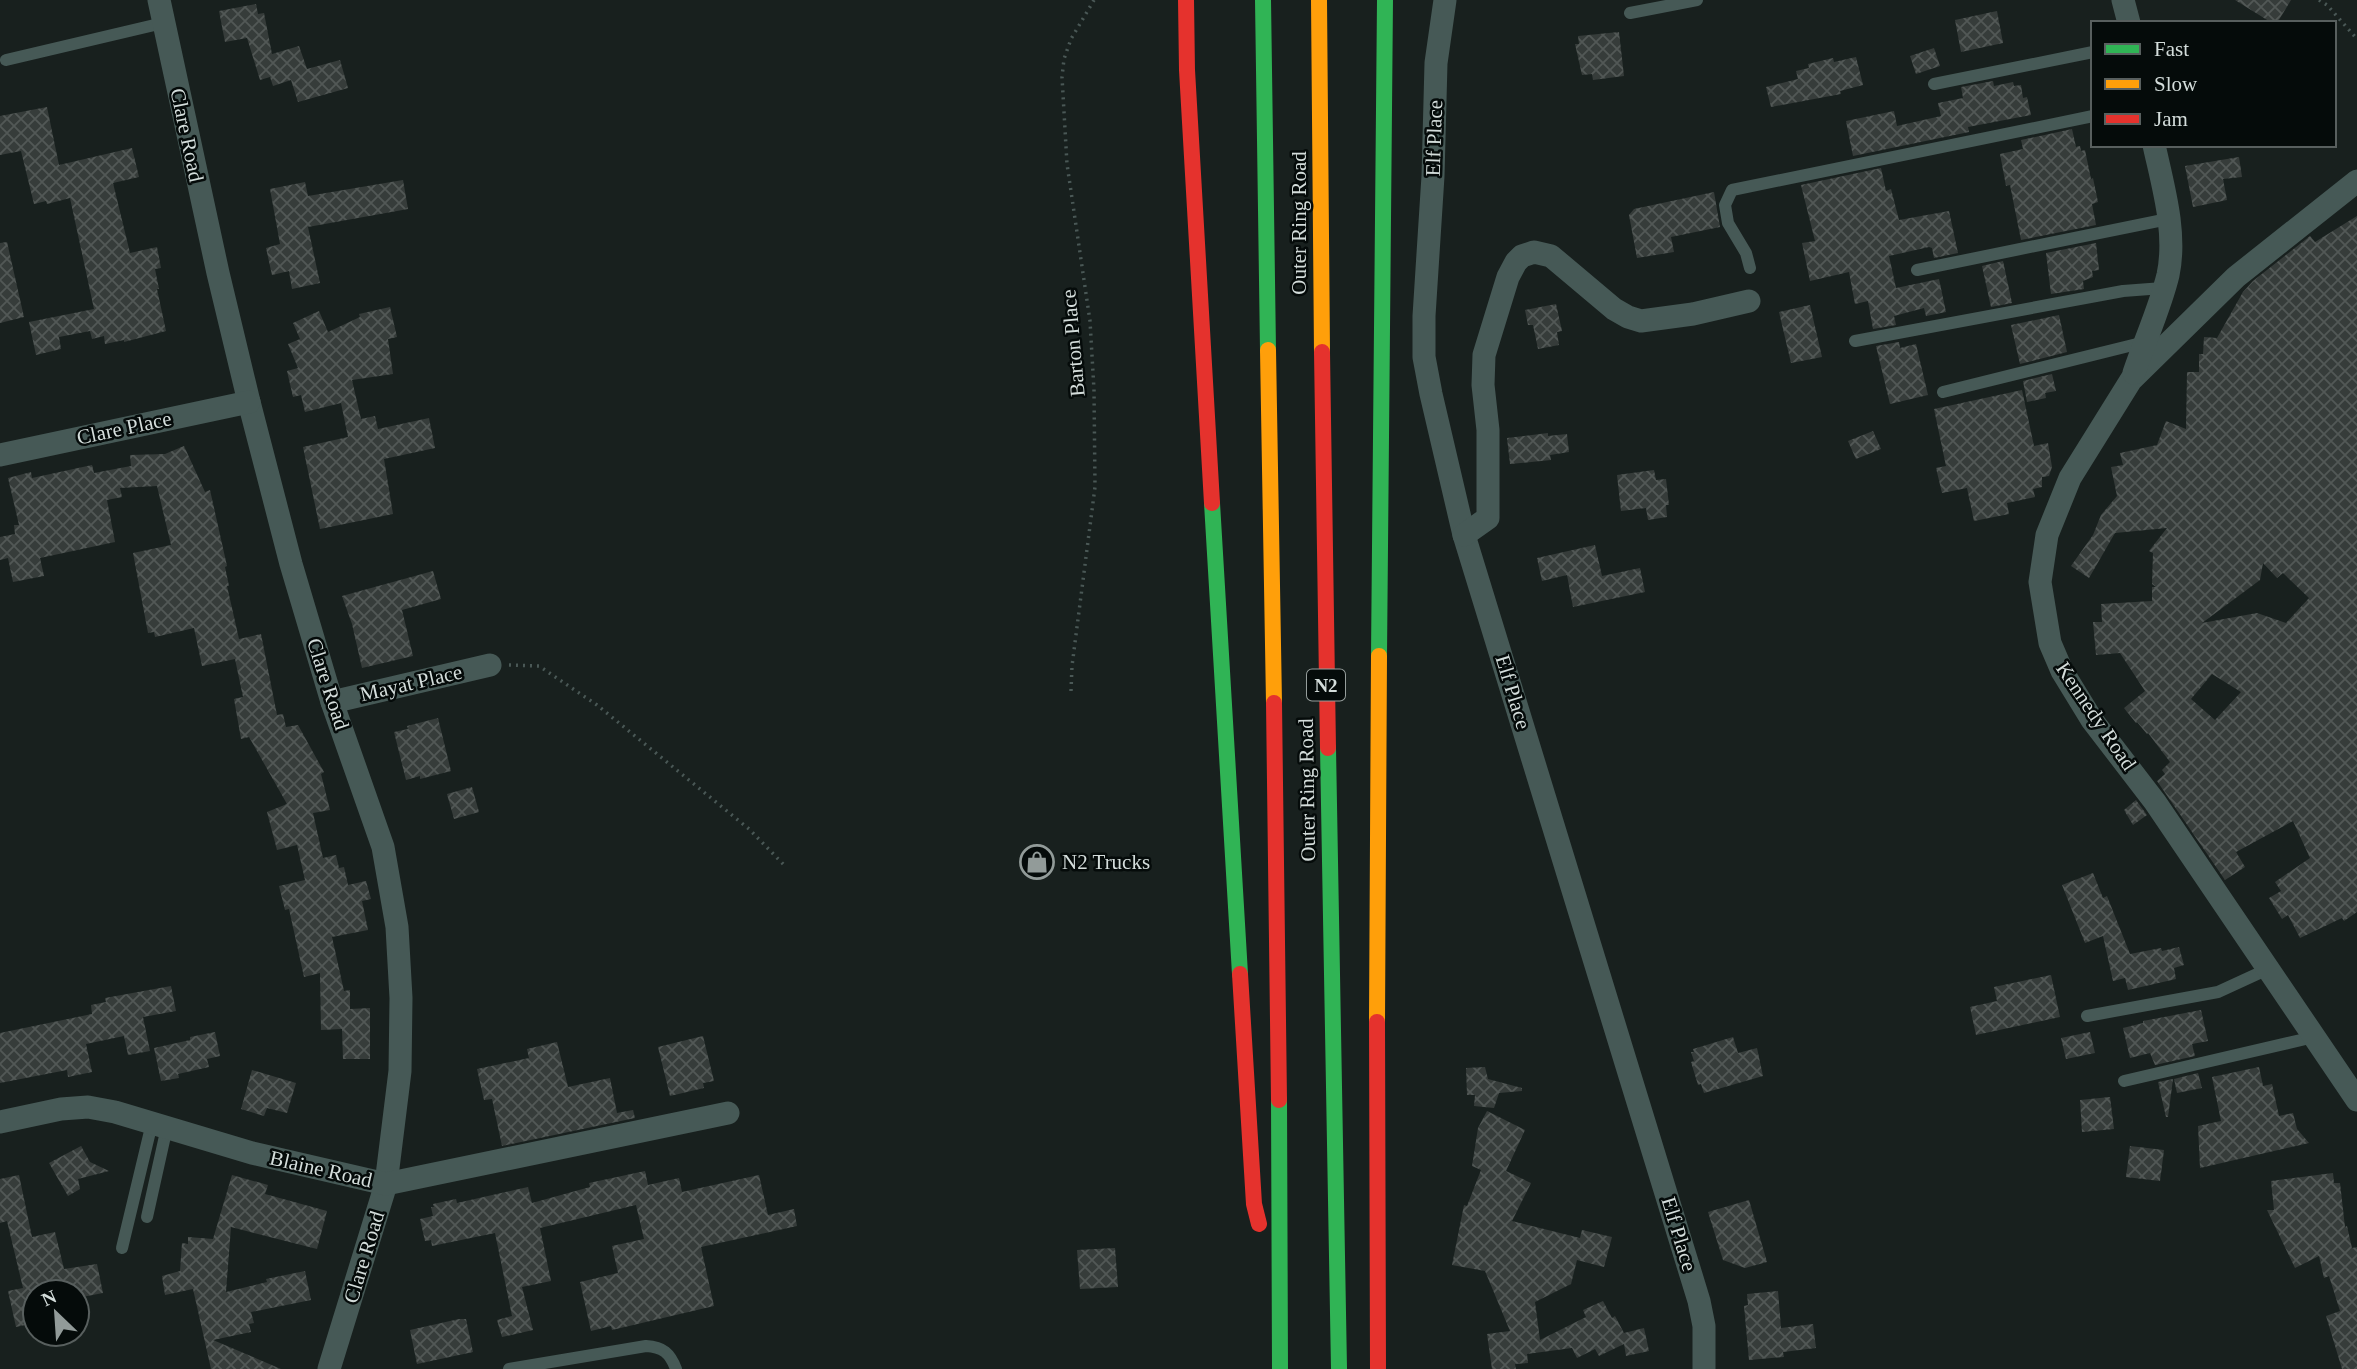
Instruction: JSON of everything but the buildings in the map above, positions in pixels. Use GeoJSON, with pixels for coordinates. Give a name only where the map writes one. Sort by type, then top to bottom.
{"type":"FeatureCollection","features":[{"type":"Feature","properties":{"kind":"highway"},"geometry":{"type":"LineString","coordinates":[[1186,0],[1187,70],[1254,1204],[1279,1306]]}},
{"type":"Feature","properties":{"kind":"highway","name":"Outer Ring Road"},"geometry":{"type":"LineString","coordinates":[[1263,0],[1278,960],[1280,1369]]}},
{"type":"Feature","properties":{"kind":"highway","name":"Outer Ring Road"},"geometry":{"type":"LineString","coordinates":[[1319,0],[1323,472],[1339,1369]]}},
{"type":"Feature","properties":{"kind":"highway"},"geometry":{"type":"LineString","coordinates":[[1378,1369],[1377,877],[1385,0]]}},
{"type":"Feature","properties":{"kind":"highway"},"geometry":{"type":"LineString","coordinates":[[1170,9],[1187,70]]}},
{"type":"Feature","properties":{"kind":"street","name":"Clare Road"},"geometry":{"type":"LineString","coordinates":[[159,0],[249,402],[291,565],[332,702],[383,847],[397,927],[401,998],[400,1071],[386,1184],[329,1369]]}},
{"type":"Feature","properties":{"kind":"street","name":"Elf Place"},"geometry":{"type":"LineString","coordinates":[[1445,0],[1436,63],[1424,357],[1441,446],[1464,536],[1510,680],[1583,929],[1688,1262],[1704,1326],[1704,1369]]}},
{"type":"Feature","properties":{"kind":"street"},"geometry":{"type":"LineString","coordinates":[[2123,0],[2128,21]]}},
{"type":"Feature","properties":{"kind":"street"},"geometry":{"type":"LineString","coordinates":[[2131,380],[2168,274],[2168,219],[2154,147]]}},
{"type":"Feature","properties":{"kind":"street","name":"Kennedy Road"},"geometry":{"type":"LineString","coordinates":[[2357,181],[2236,277],[2131,380],[2070,478],[2047,535],[2040,582],[2050,643],[2062,671],[2092,720],[2155,802],[2357,1100]]}},
{"type":"Feature","properties":{"kind":"street"},"geometry":{"type":"LineString","coordinates":[[1464,536],[1488,518],[1489,430],[1483,384],[1484,355],[1508,277],[1522,256],[1534,252],[1551,256],[1614,309],[1641,321],[1693,314],[1749,301]]}},
{"type":"Feature","properties":{"kind":"street","name":"Clare Place"},"geometry":{"type":"LineString","coordinates":[[0,455],[249,402]]}},
{"type":"Feature","properties":{"kind":"street","name":"Mayat Place"},"geometry":{"type":"LineString","coordinates":[[332,702],[490,664]]}},
{"type":"Feature","properties":{"kind":"street","name":"Blaine Road"},"geometry":{"type":"LineString","coordinates":[[0,1122],[61,1109],[88,1107],[115,1112],[252,1153],[386,1184],[728,1113]]}},
{"type":"Feature","properties":{"kind":"lane"},"geometry":{"type":"LineString","coordinates":[[1630,13],[1697,0]]}},
{"type":"Feature","properties":{"kind":"lane"},"geometry":{"type":"LineString","coordinates":[[6,60],[163,23]]}},
{"type":"Feature","properties":{"kind":"lane"},"geometry":{"type":"LineString","coordinates":[[1934,84],[2091,52]]}},
{"type":"Feature","properties":{"kind":"lane"},"geometry":{"type":"LineString","coordinates":[[1750,268],[1746,253],[1728,223],[1725,205],[1732,190],[2091,116]]}},
{"type":"Feature","properties":{"kind":"lane"},"geometry":{"type":"LineString","coordinates":[[1917,270],[2168,219]]}},
{"type":"Feature","properties":{"kind":"lane"},"geometry":{"type":"LineString","coordinates":[[1855,341],[2123,291],[2163,288]]}},
{"type":"Feature","properties":{"kind":"lane"},"geometry":{"type":"LineString","coordinates":[[1943,392],[2145,342]]}},
{"type":"Feature","properties":{"kind":"lane"},"geometry":{"type":"LineString","coordinates":[[2087,1016],[2218,992],[2268,969]]}},
{"type":"Feature","properties":{"kind":"lane"},"geometry":{"type":"LineString","coordinates":[[2124,1081],[2314,1037]]}},
{"type":"Feature","properties":{"kind":"lane"},"geometry":{"type":"LineString","coordinates":[[146,1217],[159,1125]]}},
{"type":"Feature","properties":{"kind":"lane"},"geometry":{"type":"LineString","coordinates":[[122,1248],[159,1125]]}},
{"type":"Feature","properties":{"kind":"lane"},"geometry":{"type":"LineString","coordinates":[[509,1369],[646,1346],[659,1347],[667,1352],[676,1369]]}},
{"type":"Feature","properties":{"kind":"path","name":"Barton Place"},"geometry":{"type":"LineString","coordinates":[[1071,691],[1095,487],[1094,390],[1090,321],[1067,164],[1062,77],[1064,59],[1094,0]]}},
{"type":"Feature","properties":{"kind":"path"},"geometry":{"type":"LineString","coordinates":[[2319,0],[2327,5],[2357,39]]}},
{"type":"Feature","properties":{"kind":"path"},"geometry":{"type":"LineString","coordinates":[[490,664],[539,666],[597,705],[749,829],[786,867]]}},
{"type":"Feature","properties":{"kind":"traffic: fast"},"geometry":{"type":"LineString","coordinates":[[1263,0],[1268,350]]}},
{"type":"Feature","properties":{"kind":"traffic: fast"},"geometry":{"type":"LineString","coordinates":[[1379,656],[1385,0]]}},
{"type":"Feature","properties":{"kind":"traffic: fast"},"geometry":{"type":"LineString","coordinates":[[1212,503],[1240,974]]}},
{"type":"Feature","properties":{"kind":"traffic: fast"},"geometry":{"type":"LineString","coordinates":[[1328,748],[1339,1369]]}},
{"type":"Feature","properties":{"kind":"traffic: fast"},"geometry":{"type":"LineString","coordinates":[[1279,1100],[1280,1369]]}},
{"type":"Feature","properties":{"kind":"traffic: slow"},"geometry":{"type":"LineString","coordinates":[[1319,0],[1322,352]]}},
{"type":"Feature","properties":{"kind":"traffic: slow"},"geometry":{"type":"LineString","coordinates":[[1268,350],[1274,703]]}},
{"type":"Feature","properties":{"kind":"traffic: slow"},"geometry":{"type":"LineString","coordinates":[[1377,1022],[1379,656]]}},
{"type":"Feature","properties":{"kind":"traffic: jam"},"geometry":{"type":"LineString","coordinates":[[1186,0],[1187,70],[1212,503]]}},
{"type":"Feature","properties":{"kind":"traffic: jam"},"geometry":{"type":"LineString","coordinates":[[1322,352],[1328,748]]}},
{"type":"Feature","properties":{"kind":"traffic: jam"},"geometry":{"type":"LineString","coordinates":[[1274,703],[1279,1100]]}},
{"type":"Feature","properties":{"kind":"traffic: jam"},"geometry":{"type":"LineString","coordinates":[[1240,974],[1254,1204],[1259,1224]]}},
{"type":"Feature","properties":{"kind":"traffic: jam"},"geometry":{"type":"LineString","coordinates":[[1377,1022],[1378,1369]]}},
{"type":"Feature","properties":{"kind":"place","name":"N2 Trucks"},"geometry":{"type":"Point","coordinates":[1037,862]}}]}
